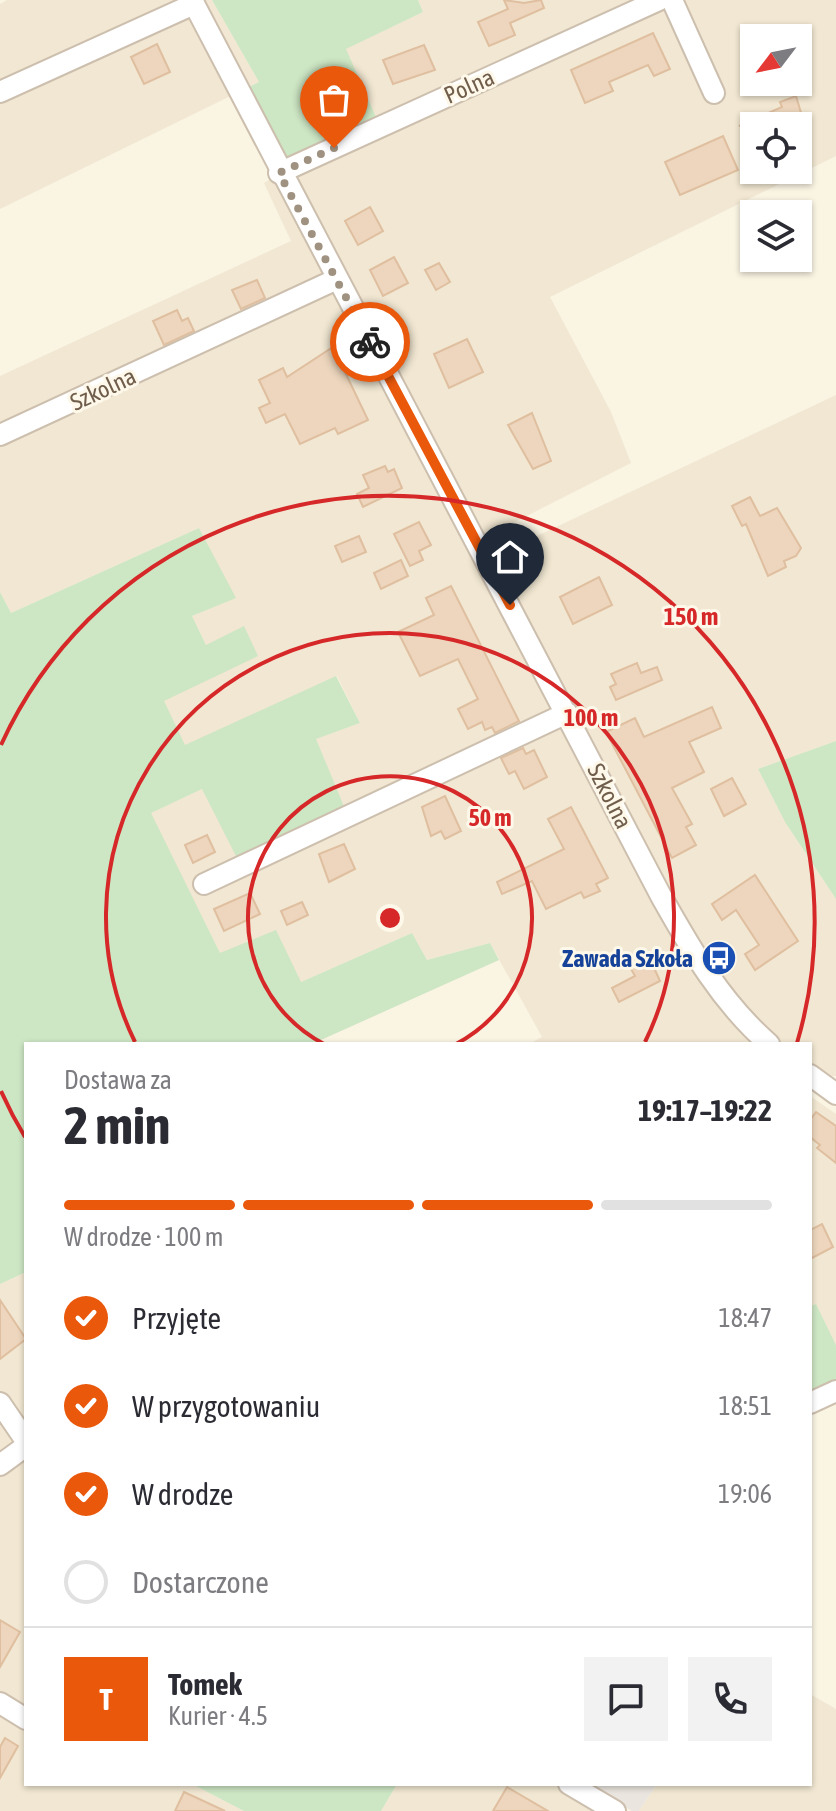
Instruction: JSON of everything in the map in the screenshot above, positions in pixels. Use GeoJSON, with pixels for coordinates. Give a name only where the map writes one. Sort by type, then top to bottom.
{"type":"FeatureCollection","features":[{"type":"Feature","properties":{"kind":"street","name":"Polna"},"geometry":{"type":"LineString","coordinates":[[279,173],[659,0]]}},
{"type":"Feature","properties":{"kind":"street"},"geometry":{"type":"LineString","coordinates":[[672,0],[714,93]]}},
{"type":"Feature","properties":{"kind":"street","name":"Szkolna"},"geometry":{"type":"LineString","coordinates":[[0,92],[193,2],[279,173],[661,896],[713,985],[738,1017],[767,1042]]}},
{"type":"Feature","properties":{"kind":"street","name":"Szkolna"},"geometry":{"type":"LineString","coordinates":[[0,435],[337,279]]}},
{"type":"Feature","properties":{"kind":"street"},"geometry":{"type":"LineString","coordinates":[[204,884],[567,713]]}},
{"type":"Feature","properties":{"kind":"street"},"geometry":{"type":"LineString","coordinates":[[812,1077],[828,1090]]}},
{"type":"Feature","properties":{"kind":"street"},"geometry":{"type":"LineString","coordinates":[[812,1402],[836,1391]]}},
{"type":"Feature","properties":{"kind":"street"},"geometry":{"type":"LineString","coordinates":[[0,1403],[17,1456]]}},
{"type":"Feature","properties":{"kind":"street"},"geometry":{"type":"LineString","coordinates":[[0,1703],[24,1718]]}},
{"type":"Feature","properties":{"kind":"street"},"geometry":{"type":"LineString","coordinates":[[572,1786],[615,1811]]}},
{"type":"Feature","properties":{"kind":"shaded area"},"geometry":{"type":"Polygon","coordinates":[[[7,0],[212,0],[259,82],[0,209],[0,4],[7,0]]]}},
{"type":"Feature","properties":{"kind":"shaded area"},"geometry":{"type":"Polygon","coordinates":[[[418,0],[836,0],[836,156],[812,168],[812,112],[740,112],[740,184],[779,184],[747,200],[740,200],[740,203],[550,297],[611,412],[631,463],[493,533],[503,552],[836,395],[836,741],[758,769],[785,822],[836,899],[836,1076],[812,1077],[812,1042],[533,1042],[542,1037],[490,943],[427,960],[412,933],[301,982],[220,953],[150,813],[202,789],[348,816],[315,739],[360,723],[337,676],[185,746],[163,701],[206,645],[192,616],[235,598],[199,528],[11,613],[0,592],[0,376],[291,241],[264,183],[376,117],[345,49],[423,12],[418,0]]]}},
{"type":"Feature","properties":{"kind":"shaded area"},"geometry":{"type":"Polygon","coordinates":[[[812,1097],[836,1114],[836,1345],[816,1304],[812,1305],[812,1097]]]}},
{"type":"Feature","properties":{"kind":"shaded area"},"geometry":{"type":"Polygon","coordinates":[[[24,1273],[24,1786],[196,1786],[244,1811],[0,1811],[0,1284],[24,1273]]]}},
{"type":"Feature","properties":{"kind":"shaded area"},"geometry":{"type":"Polygon","coordinates":[[[812,1695],[836,1709],[836,1811],[639,1811],[656,1786],[812,1786],[812,1695]]]}},
{"type":"Feature","properties":{"kind":"shaded area"},"geometry":{"type":"Polygon","coordinates":[[[396,1786],[557,1786],[602,1811],[381,1811],[396,1786]]]}},
{"type":"Feature","properties":{"kind":"shaded area"},"geometry":{"type":"Polygon","coordinates":[[[588,1786],[656,1786],[639,1811],[632,1811],[588,1786]]]}},
{"type":"Feature","properties":{"kind":"green space"},"geometry":{"type":"Polygon","coordinates":[[[212,0],[418,0],[423,12],[346,49],[376,117],[284,161],[247,88],[259,82],[212,0]]]}},
{"type":"Feature","properties":{"kind":"green space"},"geometry":{"type":"Polygon","coordinates":[[[199,528],[236,598],[192,616],[206,645],[244,626],[258,656],[164,701],[185,745],[336,676],[360,723],[316,739],[348,816],[238,860],[202,789],[151,813],[220,953],[276,930],[301,982],[412,933],[427,960],[490,943],[499,960],[316,1042],[24,1042],[24,1273],[0,1284],[0,592],[11,613],[199,528]]]}},
{"type":"Feature","properties":{"kind":"green space"},"geometry":{"type":"Polygon","coordinates":[[[836,741],[836,899],[785,822],[758,769],[836,741]]]}},
{"type":"Feature","properties":{"kind":"green space"},"geometry":{"type":"Polygon","coordinates":[[[816,1304],[836,1345],[836,1380],[812,1391],[812,1305],[816,1304]]]}},
{"type":"Feature","properties":{"kind":"green space"},"geometry":{"type":"Polygon","coordinates":[[[196,1786],[396,1786],[381,1811],[244,1811],[196,1786]]]}},
{"type":"Feature","properties":{"kind":"building"},"geometry":{"type":"Polygon","coordinates":[[[504,0],[524,3],[541,0],[544,8],[510,23],[515,35],[489,46],[478,22],[508,9],[504,0]]]}},
{"type":"Feature","properties":{"kind":"building"},"geometry":{"type":"Polygon","coordinates":[[[653,33],[670,69],[654,76],[648,65],[609,82],[613,91],[585,103],[571,70],[653,33]]]}},
{"type":"Feature","properties":{"kind":"building"},"geometry":{"type":"Polygon","coordinates":[[[157,44],[170,72],[144,84],[131,57],[157,44]]]}},
{"type":"Feature","properties":{"kind":"building"},"geometry":{"type":"Polygon","coordinates":[[[424,45],[435,70],[393,84],[383,60],[424,45]]]}},
{"type":"Feature","properties":{"kind":"building"},"geometry":{"type":"Polygon","coordinates":[[[796,96],[801,112],[771,112],[782,107],[780,102],[796,96]]]}},
{"type":"Feature","properties":{"kind":"building"},"geometry":{"type":"Polygon","coordinates":[[[723,136],[738,170],[680,195],[665,162],[723,136]]]}},
{"type":"Feature","properties":{"kind":"building"},"geometry":{"type":"Polygon","coordinates":[[[370,207],[383,231],[358,245],[345,221],[370,207]]]}},
{"type":"Feature","properties":{"kind":"building"},"geometry":{"type":"Polygon","coordinates":[[[394,257],[408,283],[383,296],[370,270],[394,257]]]}},
{"type":"Feature","properties":{"kind":"building"},"geometry":{"type":"Polygon","coordinates":[[[439,263],[450,282],[436,290],[425,270],[439,263]]]}},
{"type":"Feature","properties":{"kind":"building"},"geometry":{"type":"Polygon","coordinates":[[[257,280],[265,298],[241,309],[232,290],[257,280]]]}},
{"type":"Feature","properties":{"kind":"building"},"geometry":{"type":"Polygon","coordinates":[[[177,310],[182,321],[188,318],[194,331],[164,345],[153,321],[177,310]]]}},
{"type":"Feature","properties":{"kind":"building"},"geometry":{"type":"Polygon","coordinates":[[[467,339],[483,372],[449,388],[434,354],[467,339]]]}},
{"type":"Feature","properties":{"kind":"building"},"geometry":{"type":"Polygon","coordinates":[[[333,347],[368,420],[338,434],[335,428],[300,444],[285,414],[266,423],[259,408],[270,403],[259,380],[283,368],[287,377],[333,347]]]}},
{"type":"Feature","properties":{"kind":"building"},"geometry":{"type":"Polygon","coordinates":[[[532,413],[551,461],[533,469],[508,425],[532,413]]]}},
{"type":"Feature","properties":{"kind":"building"},"geometry":{"type":"Polygon","coordinates":[[[385,466],[388,472],[394,469],[402,488],[363,507],[357,494],[369,488],[363,475],[385,466]]]}},
{"type":"Feature","properties":{"kind":"building"},"geometry":{"type":"Polygon","coordinates":[[[750,497],[760,516],[777,508],[801,548],[796,556],[784,561],[786,567],[768,576],[746,524],[742,526],[732,506],[750,497]]]}},
{"type":"Feature","properties":{"kind":"building"},"geometry":{"type":"Polygon","coordinates":[[[419,522],[431,545],[419,551],[423,560],[410,566],[394,534],[419,522]]]}},
{"type":"Feature","properties":{"kind":"building"},"geometry":{"type":"Polygon","coordinates":[[[359,536],[366,552],[342,562],[335,546],[359,536]]]}},
{"type":"Feature","properties":{"kind":"building"},"geometry":{"type":"Polygon","coordinates":[[[401,560],[408,576],[381,589],[374,573],[401,560]]]}},
{"type":"Feature","properties":{"kind":"building"},"geometry":{"type":"Polygon","coordinates":[[[599,577],[612,605],[573,624],[560,597],[599,577]]]}},
{"type":"Feature","properties":{"kind":"building"},"geometry":{"type":"Polygon","coordinates":[[[451,586],[519,721],[495,733],[492,727],[485,730],[482,722],[468,729],[458,709],[478,699],[458,659],[420,676],[398,632],[434,615],[426,598],[451,586]]]}},
{"type":"Feature","properties":{"kind":"building"},"geometry":{"type":"Polygon","coordinates":[[[637,663],[641,673],[657,667],[662,680],[616,700],[610,687],[616,684],[611,674],[637,663]]]}},
{"type":"Feature","properties":{"kind":"building"},"geometry":{"type":"Polygon","coordinates":[[[712,707],[721,728],[689,742],[704,772],[672,788],[692,824],[686,827],[696,845],[672,858],[606,732],[635,718],[644,737],[712,707]]]}},
{"type":"Feature","properties":{"kind":"building"},"geometry":{"type":"Polygon","coordinates":[[[523,748],[526,754],[534,750],[547,777],[524,789],[515,771],[509,774],[501,758],[523,748]]]}},
{"type":"Feature","properties":{"kind":"building"},"geometry":{"type":"Polygon","coordinates":[[[732,778],[746,804],[724,816],[711,789],[732,778]]]}},
{"type":"Feature","properties":{"kind":"building"},"geometry":{"type":"Polygon","coordinates":[[[445,796],[461,831],[445,839],[441,831],[431,836],[422,807],[445,796]]]}},
{"type":"Feature","properties":{"kind":"building"},"geometry":{"type":"Polygon","coordinates":[[[571,807],[608,878],[596,884],[600,891],[584,898],[581,892],[546,909],[532,881],[502,894],[497,882],[564,849],[548,819],[571,807]]]}},
{"type":"Feature","properties":{"kind":"building"},"geometry":{"type":"Polygon","coordinates":[[[207,835],[215,852],[193,863],[185,845],[207,835]]]}},
{"type":"Feature","properties":{"kind":"building"},"geometry":{"type":"Polygon","coordinates":[[[344,844],[355,869],[329,882],[319,854],[344,844]]]}},
{"type":"Feature","properties":{"kind":"building"},"geometry":{"type":"Polygon","coordinates":[[[755,875],[798,941],[755,970],[745,954],[759,945],[736,910],[722,920],[712,904],[755,875]]]}},
{"type":"Feature","properties":{"kind":"building"},"geometry":{"type":"Polygon","coordinates":[[[250,893],[260,914],[224,931],[214,909],[250,893]]]}},
{"type":"Feature","properties":{"kind":"building"},"geometry":{"type":"Polygon","coordinates":[[[302,902],[308,915],[287,925],[281,911],[302,902]]]}},
{"type":"Feature","properties":{"kind":"building"},"geometry":{"type":"Polygon","coordinates":[[[646,950],[660,981],[619,1002],[612,988],[635,976],[626,960],[646,950]]]}},
{"type":"Feature","properties":{"kind":"building"},"geometry":{"type":"Polygon","coordinates":[[[816,1112],[836,1126],[836,1163],[817,1148],[820,1145],[812,1139],[812,1117],[816,1112]]]}},
{"type":"Feature","properties":{"kind":"building"},"geometry":{"type":"Polygon","coordinates":[[[822,1224],[833,1247],[812,1258],[812,1229],[822,1224]]]}},
{"type":"Feature","properties":{"kind":"building"},"geometry":{"type":"Polygon","coordinates":[[[0,1300],[24,1341],[0,1359],[0,1300]]]}},
{"type":"Feature","properties":{"kind":"building"},"geometry":{"type":"Polygon","coordinates":[[[0,1620],[20,1632],[0,1667],[0,1620]]]}},
{"type":"Feature","properties":{"kind":"building"},"geometry":{"type":"Polygon","coordinates":[[[5,1738],[18,1746],[0,1778],[0,1747],[5,1738]]]}},
{"type":"Feature","properties":{"kind":"building"},"geometry":{"type":"Polygon","coordinates":[[[507,1787],[548,1811],[493,1811],[507,1787]]]}},
{"type":"Feature","properties":{"kind":"building"},"geometry":{"type":"Polygon","coordinates":[[[184,1792],[225,1811],[175,1811],[184,1792]]]}},
{"type":"Feature","properties":{"kind":"way so far"},"geometry":{"type":"LineString","coordinates":[[334,148],[279,173],[370,342]]}},
{"type":"Feature","properties":{"kind":"place","name":"Zawada Szkoła"},"geometry":{"type":"Point","coordinates":[719,958]}},
{"type":"Feature","properties":{"kind":"route"},"geometry":{"type":"LineString","coordinates":[[370,342],[510,605]]}}]}
